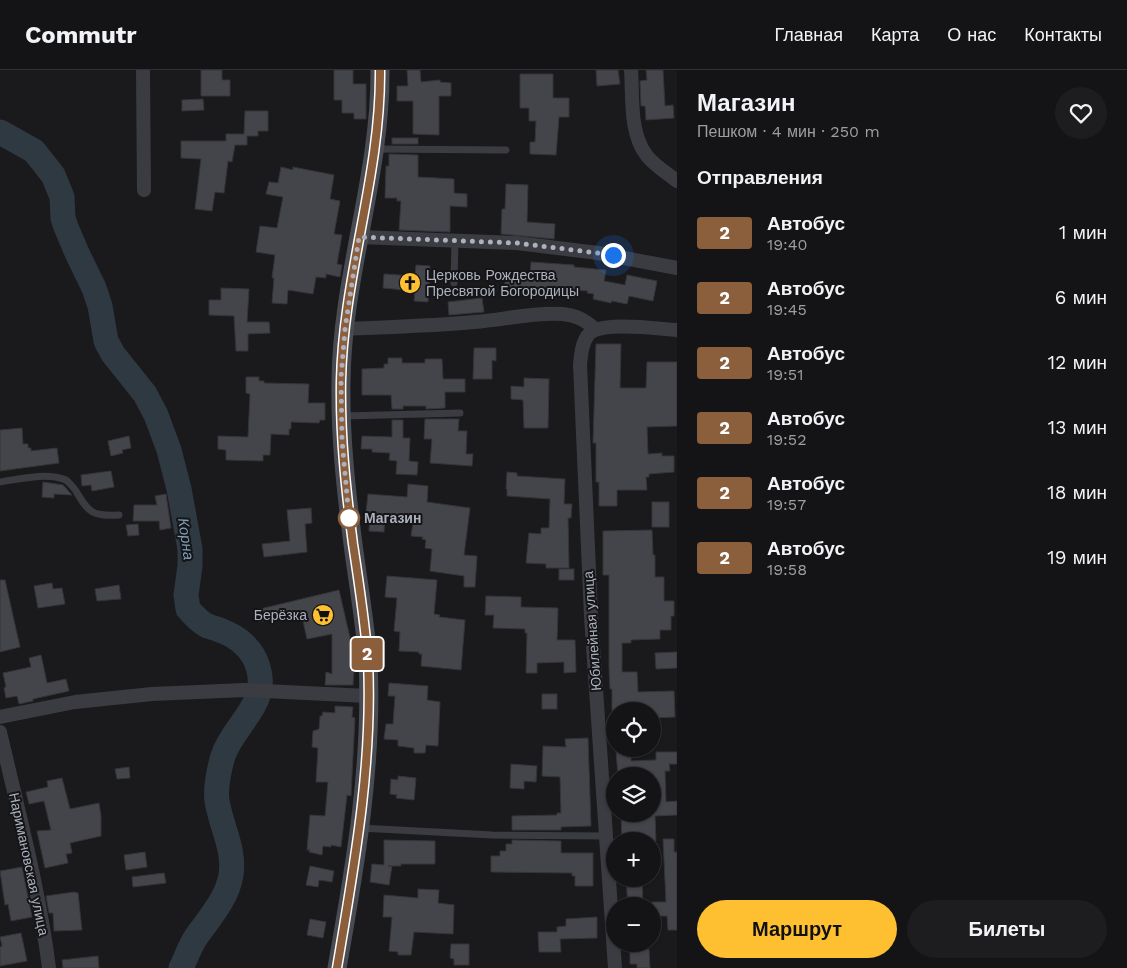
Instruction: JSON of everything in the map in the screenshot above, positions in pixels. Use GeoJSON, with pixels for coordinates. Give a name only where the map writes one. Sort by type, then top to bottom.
{"type":"FeatureCollection","features":[{"type":"Feature","properties":{"kind":"main road"},"geometry":{"type":"LineString","coordinates":[[337,968],[360,828],[368,696],[366,633],[348,503],[341,416],[341,378],[345,329],[375,149],[380,70]]}},
{"type":"Feature","properties":{"kind":"street"},"geometry":{"type":"LineString","coordinates":[[143,70],[144,190]]}},
{"type":"Feature","properties":{"kind":"street"},"geometry":{"type":"LineString","coordinates":[[631,70],[635,128],[639,142],[647,156],[677,181]]}},
{"type":"Feature","properties":{"kind":"street"},"geometry":{"type":"LineString","coordinates":[[359,237],[535,245],[598,253],[677,268]]}},
{"type":"Feature","properties":{"kind":"street"},"geometry":{"type":"LineString","coordinates":[[345,329],[445,325],[541,314],[562,314],[585,320],[595,329],[612,326],[677,330]]}},
{"type":"Feature","properties":{"kind":"street","name":"Юбилейная улица"},"geometry":{"type":"LineString","coordinates":[[595,329],[584,341],[579,380],[590,616],[607,832]]}},
{"type":"Feature","properties":{"kind":"street"},"geometry":{"type":"LineString","coordinates":[[0,717],[74,702],[152,694],[244,690],[368,696]]}},
{"type":"Feature","properties":{"kind":"street","name":"Наримановская улица"},"geometry":{"type":"LineString","coordinates":[[0,732],[43,920],[49,968]]}},
{"type":"Feature","properties":{"kind":"street","name":"Юбилейная улица"},"geometry":{"type":"LineString","coordinates":[[610,887],[615,968]]}},
{"type":"Feature","properties":{"kind":"lane"},"geometry":{"type":"LineString","coordinates":[[375,149],[506,150]]}},
{"type":"Feature","properties":{"kind":"lane"},"geometry":{"type":"LineString","coordinates":[[454,241],[454,283]]}},
{"type":"Feature","properties":{"kind":"lane"},"geometry":{"type":"LineString","coordinates":[[341,416],[460,413]]}},
{"type":"Feature","properties":{"kind":"lane"},"geometry":{"type":"LineString","coordinates":[[0,482],[37,477],[65,480],[70,483],[83,504],[92,513],[98,515],[119,515]]}},
{"type":"Feature","properties":{"kind":"lane"},"geometry":{"type":"LineString","coordinates":[[360,828],[492,835],[606,836]]}},
{"type":"Feature","properties":{"kind":"building"},"geometry":{"type":"Polygon","coordinates":[[[201,70],[222,70],[222,80],[230,80],[230,96],[201,96],[201,70]]]}},
{"type":"Feature","properties":{"kind":"building"},"geometry":{"type":"Polygon","coordinates":[[[334,70],[353,70],[353,84],[366,84],[366,119],[354,119],[354,113],[342,113],[342,100],[334,100],[334,70]]]}},
{"type":"Feature","properties":{"kind":"building"},"geometry":{"type":"Polygon","coordinates":[[[407,70],[420,70],[421,82],[440,80],[440,82],[451,83],[451,96],[439,96],[439,135],[413,134],[413,101],[397,101],[397,86],[408,86],[407,70]]]}},
{"type":"Feature","properties":{"kind":"building"},"geometry":{"type":"Polygon","coordinates":[[[596,70],[618,70],[620,84],[597,86],[596,70]]]}},
{"type":"Feature","properties":{"kind":"building"},"geometry":{"type":"Polygon","coordinates":[[[646,70],[663,70],[665,106],[673,105],[674,118],[646,120],[645,106],[641,106],[640,81],[647,80],[646,70]]]}},
{"type":"Feature","properties":{"kind":"building"},"geometry":{"type":"Polygon","coordinates":[[[520,74],[553,74],[553,98],[569,98],[569,117],[559,117],[556,155],[530,154],[530,142],[535,142],[536,121],[529,121],[529,108],[520,108],[520,74]]]}},
{"type":"Feature","properties":{"kind":"building"},"geometry":{"type":"Polygon","coordinates":[[[203,99],[204,110],[182,111],[182,100],[203,99]]]}},
{"type":"Feature","properties":{"kind":"building"},"geometry":{"type":"Polygon","coordinates":[[[245,111],[268,111],[268,131],[258,131],[258,136],[247,136],[247,145],[235,145],[232,162],[228,161],[224,193],[215,192],[212,211],[195,209],[201,159],[181,158],[181,141],[226,141],[226,134],[244,134],[245,111]]]}},
{"type":"Feature","properties":{"kind":"building"},"geometry":{"type":"Polygon","coordinates":[[[392,138],[418,138],[418,144],[392,144],[392,138]]]}},
{"type":"Feature","properties":{"kind":"building"},"geometry":{"type":"Polygon","coordinates":[[[389,154],[418,155],[418,177],[454,179],[454,193],[467,194],[467,207],[450,206],[450,232],[399,230],[401,201],[397,201],[397,198],[385,198],[386,166],[389,166],[389,154]]]}},
{"type":"Feature","properties":{"kind":"building"},"geometry":{"type":"Polygon","coordinates":[[[281,167],[293,170],[293,167],[334,175],[330,199],[340,201],[334,234],[342,235],[337,264],[342,265],[340,277],[326,274],[326,278],[316,277],[313,294],[288,290],[287,304],[272,303],[274,278],[272,278],[275,255],[256,252],[260,226],[277,228],[283,197],[266,194],[269,182],[278,183],[281,167]]]}},
{"type":"Feature","properties":{"kind":"building"},"geometry":{"type":"Polygon","coordinates":[[[506,184],[528,185],[527,222],[555,224],[554,239],[501,234],[506,184]]]}},
{"type":"Feature","properties":{"kind":"building"},"geometry":{"type":"Polygon","coordinates":[[[531,262],[574,265],[574,267],[606,270],[604,281],[625,285],[627,275],[657,281],[653,301],[629,296],[627,304],[612,301],[611,303],[593,299],[594,294],[587,293],[588,291],[539,288],[539,290],[505,290],[505,277],[530,277],[531,262]]]}},
{"type":"Feature","properties":{"kind":"building","name":"Церковь Рождества Пресвятой Богородицы"},"geometry":{"type":"Polygon","coordinates":[[[416,265],[430,266],[428,302],[414,301],[415,291],[383,288],[384,274],[415,276],[416,265]]]}},
{"type":"Feature","properties":{"kind":"building"},"geometry":{"type":"Polygon","coordinates":[[[221,288],[249,289],[247,322],[269,322],[270,333],[248,334],[248,351],[236,351],[234,316],[209,315],[209,300],[221,300],[221,288]]]}},
{"type":"Feature","properties":{"kind":"building"},"geometry":{"type":"Polygon","coordinates":[[[482,298],[484,312],[449,315],[448,302],[482,298]]]}},
{"type":"Feature","properties":{"kind":"building"},"geometry":{"type":"Polygon","coordinates":[[[596,344],[621,344],[620,388],[646,388],[647,362],[677,362],[677,426],[647,427],[648,454],[662,453],[662,456],[674,456],[674,472],[649,474],[649,477],[646,477],[647,490],[617,490],[617,506],[599,506],[599,482],[596,482],[596,443],[593,443],[596,344]]]}},
{"type":"Feature","properties":{"kind":"building"},"geometry":{"type":"Polygon","coordinates":[[[474,348],[496,348],[496,361],[492,360],[492,379],[473,379],[474,348]]]}},
{"type":"Feature","properties":{"kind":"building"},"geometry":{"type":"Polygon","coordinates":[[[388,358],[402,358],[402,363],[425,363],[425,359],[442,359],[443,379],[465,379],[465,392],[445,392],[445,408],[426,409],[426,406],[403,406],[403,409],[392,409],[391,395],[362,395],[362,369],[384,368],[384,364],[388,364],[388,358]]]}},
{"type":"Feature","properties":{"kind":"building"},"geometry":{"type":"Polygon","coordinates":[[[246,377],[259,377],[259,381],[264,381],[264,383],[309,384],[308,403],[325,403],[325,420],[320,420],[319,423],[291,422],[289,435],[271,434],[270,455],[263,455],[263,461],[226,460],[226,450],[218,449],[218,436],[248,437],[250,394],[246,393],[246,377]]]}},
{"type":"Feature","properties":{"kind":"building"},"geometry":{"type":"Polygon","coordinates":[[[524,378],[549,379],[548,428],[524,428],[523,400],[511,399],[511,386],[524,387],[524,378]]]}},
{"type":"Feature","properties":{"kind":"building"},"geometry":{"type":"Polygon","coordinates":[[[425,419],[459,419],[458,431],[467,431],[466,454],[473,454],[472,466],[430,463],[432,439],[424,439],[425,419]]]}},
{"type":"Feature","properties":{"kind":"building"},"geometry":{"type":"Polygon","coordinates":[[[392,420],[403,420],[403,438],[410,438],[409,461],[418,462],[417,475],[396,474],[397,461],[389,460],[390,453],[372,452],[372,449],[361,449],[362,436],[392,437],[392,420]]]}},
{"type":"Feature","properties":{"kind":"building"},"geometry":{"type":"Polygon","coordinates":[[[22,428],[23,444],[28,444],[28,448],[31,448],[31,451],[57,448],[59,463],[0,471],[0,430],[22,428]]]}},
{"type":"Feature","properties":{"kind":"building"},"geometry":{"type":"Polygon","coordinates":[[[129,436],[131,448],[122,450],[123,453],[111,456],[108,441],[129,436]]]}},
{"type":"Feature","properties":{"kind":"building"},"geometry":{"type":"Polygon","coordinates":[[[111,471],[114,487],[92,491],[91,485],[82,486],[81,475],[111,471]]]}},
{"type":"Feature","properties":{"kind":"building"},"geometry":{"type":"Polygon","coordinates":[[[507,472],[517,473],[517,476],[565,479],[564,504],[572,504],[571,518],[568,518],[569,568],[546,568],[546,564],[526,563],[529,533],[541,534],[541,528],[549,528],[550,499],[507,496],[507,472]]]}},
{"type":"Feature","properties":{"kind":"building"},"geometry":{"type":"Polygon","coordinates":[[[43,482],[63,485],[72,495],[54,494],[54,498],[42,497],[43,482]]]}},
{"type":"Feature","properties":{"kind":"building"},"geometry":{"type":"Polygon","coordinates":[[[408,484],[428,486],[427,502],[470,508],[464,555],[477,556],[475,587],[464,587],[464,576],[430,571],[432,549],[425,548],[426,540],[422,539],[423,537],[411,536],[414,516],[385,514],[384,532],[369,531],[370,512],[366,512],[368,494],[407,497],[408,484]]]}},
{"type":"Feature","properties":{"kind":"building"},"geometry":{"type":"Polygon","coordinates":[[[166,494],[171,528],[160,530],[159,521],[133,521],[134,505],[157,505],[155,496],[166,494]]]}},
{"type":"Feature","properties":{"kind":"building"},"geometry":{"type":"Polygon","coordinates":[[[652,502],[669,502],[669,527],[652,527],[652,502]]]}},
{"type":"Feature","properties":{"kind":"building"},"geometry":{"type":"Polygon","coordinates":[[[311,508],[312,523],[305,524],[307,552],[264,557],[262,544],[290,541],[287,510],[311,508]]]}},
{"type":"Feature","properties":{"kind":"building"},"geometry":{"type":"Polygon","coordinates":[[[138,524],[139,535],[128,536],[126,525],[138,524]]]}},
{"type":"Feature","properties":{"kind":"building"},"geometry":{"type":"Polygon","coordinates":[[[652,530],[655,577],[664,577],[664,601],[674,601],[674,616],[671,616],[671,630],[660,630],[660,639],[631,640],[631,643],[622,643],[622,672],[637,672],[638,692],[674,691],[675,717],[661,718],[661,702],[612,702],[609,668],[609,575],[603,575],[603,531],[652,530]]]}},
{"type":"Feature","properties":{"kind":"building"},"geometry":{"type":"Polygon","coordinates":[[[559,569],[574,569],[574,580],[559,580],[559,569]]]}},
{"type":"Feature","properties":{"kind":"building"},"geometry":{"type":"Polygon","coordinates":[[[387,576],[437,580],[434,614],[440,615],[439,617],[465,620],[461,670],[421,666],[422,654],[419,654],[419,652],[399,651],[400,632],[394,631],[397,598],[385,597],[387,576]]]}},
{"type":"Feature","properties":{"kind":"building"},"geometry":{"type":"Polygon","coordinates":[[[0,580],[5,580],[20,647],[0,652],[0,580]]]}},
{"type":"Feature","properties":{"kind":"building"},"geometry":{"type":"Polygon","coordinates":[[[52,583],[53,589],[62,588],[65,604],[38,608],[34,586],[52,583]]]}},
{"type":"Feature","properties":{"kind":"building"},"geometry":{"type":"Polygon","coordinates":[[[119,585],[121,599],[97,601],[95,589],[119,585]]]}},
{"type":"Feature","properties":{"kind":"building"},"geometry":{"type":"Polygon","coordinates":[[[339,590],[351,642],[351,670],[354,670],[353,685],[325,685],[326,672],[332,674],[332,634],[307,639],[301,612],[259,622],[256,610],[339,590]]]}},
{"type":"Feature","properties":{"kind":"building"},"geometry":{"type":"Polygon","coordinates":[[[486,596],[521,597],[521,607],[558,608],[557,640],[575,640],[576,672],[564,673],[564,662],[537,663],[537,673],[526,673],[527,633],[525,633],[525,629],[493,628],[494,615],[485,615],[486,596]]]}},
{"type":"Feature","properties":{"kind":"building"},"geometry":{"type":"Polygon","coordinates":[[[677,652],[677,668],[656,669],[655,653],[677,652]]]}},
{"type":"Feature","properties":{"kind":"building"},"geometry":{"type":"Polygon","coordinates":[[[41,655],[47,683],[66,679],[69,691],[19,704],[17,696],[6,698],[3,673],[31,667],[29,658],[41,655]]]}},
{"type":"Feature","properties":{"kind":"building"},"geometry":{"type":"Polygon","coordinates":[[[389,683],[428,686],[427,700],[440,702],[438,746],[426,745],[425,753],[414,753],[414,748],[398,746],[398,740],[384,739],[386,724],[393,724],[395,696],[388,696],[389,683]]]}},
{"type":"Feature","properties":{"kind":"building"},"geometry":{"type":"Polygon","coordinates":[[[542,694],[557,694],[557,709],[542,709],[542,694]]]}},
{"type":"Feature","properties":{"kind":"building"},"geometry":{"type":"Polygon","coordinates":[[[335,706],[353,707],[352,717],[355,718],[351,796],[347,795],[341,847],[323,846],[322,855],[307,850],[310,815],[325,816],[328,782],[316,782],[318,748],[312,747],[313,731],[319,729],[320,716],[322,716],[323,712],[335,713],[335,706]]]}},
{"type":"Feature","properties":{"kind":"building"},"geometry":{"type":"Polygon","coordinates":[[[588,738],[591,826],[561,827],[561,830],[512,830],[512,816],[557,815],[557,813],[561,813],[560,777],[542,776],[543,746],[566,747],[565,739],[588,738]]]}},
{"type":"Feature","properties":{"kind":"building"},"geometry":{"type":"Polygon","coordinates":[[[661,752],[677,752],[677,764],[669,764],[670,771],[665,771],[666,802],[677,801],[677,815],[661,816],[661,767],[617,767],[616,757],[631,757],[631,761],[656,760],[656,757],[661,757],[661,752]]]}},
{"type":"Feature","properties":{"kind":"building"},"geometry":{"type":"Polygon","coordinates":[[[511,764],[537,766],[536,782],[524,781],[524,789],[510,788],[511,764]]]}},
{"type":"Feature","properties":{"kind":"building"},"geometry":{"type":"Polygon","coordinates":[[[129,767],[130,778],[117,779],[115,769],[129,767]]]}},
{"type":"Feature","properties":{"kind":"building"},"geometry":{"type":"Polygon","coordinates":[[[398,776],[416,778],[414,800],[396,798],[397,795],[390,794],[391,779],[398,780],[398,776]]]}},
{"type":"Feature","properties":{"kind":"building"},"geometry":{"type":"Polygon","coordinates":[[[62,778],[70,809],[99,803],[101,836],[70,843],[72,853],[66,854],[68,863],[45,868],[37,831],[51,830],[44,801],[29,804],[26,792],[48,787],[47,781],[62,778]]]}},
{"type":"Feature","properties":{"kind":"building"},"geometry":{"type":"Polygon","coordinates":[[[621,822],[655,822],[656,832],[622,832],[621,822]]]}},
{"type":"Feature","properties":{"kind":"building"},"geometry":{"type":"Polygon","coordinates":[[[663,839],[674,839],[674,852],[677,852],[677,930],[668,930],[667,916],[661,916],[661,902],[666,902],[663,839]]]}},
{"type":"Feature","properties":{"kind":"building"},"geometry":{"type":"Polygon","coordinates":[[[384,840],[435,841],[435,864],[401,864],[401,866],[392,866],[389,885],[370,882],[372,864],[384,865],[384,840]]]}},
{"type":"Feature","properties":{"kind":"building"},"geometry":{"type":"Polygon","coordinates":[[[512,840],[561,841],[561,853],[593,853],[593,886],[575,886],[575,876],[572,876],[572,873],[491,872],[491,856],[500,856],[500,851],[506,851],[506,844],[512,844],[512,840]]]}},
{"type":"Feature","properties":{"kind":"building"},"geometry":{"type":"Polygon","coordinates":[[[145,852],[147,867],[126,870],[124,855],[145,852]]]}},
{"type":"Feature","properties":{"kind":"building"},"geometry":{"type":"Polygon","coordinates":[[[310,866],[334,871],[332,882],[319,880],[318,887],[306,885],[310,866]]]}},
{"type":"Feature","properties":{"kind":"building"},"geometry":{"type":"Polygon","coordinates":[[[22,867],[32,917],[11,921],[8,904],[5,905],[0,871],[22,867]]]}},
{"type":"Feature","properties":{"kind":"building"},"geometry":{"type":"Polygon","coordinates":[[[164,873],[166,883],[133,887],[132,877],[164,873]]]}},
{"type":"Feature","properties":{"kind":"building"},"geometry":{"type":"Polygon","coordinates":[[[627,887],[642,887],[643,897],[627,897],[627,887]]]}},
{"type":"Feature","properties":{"kind":"building"},"geometry":{"type":"Polygon","coordinates":[[[418,889],[439,890],[438,903],[454,905],[453,934],[414,932],[411,955],[398,955],[398,952],[389,951],[392,917],[383,917],[384,895],[418,898],[418,889]]]}},
{"type":"Feature","properties":{"kind":"building"},"geometry":{"type":"Polygon","coordinates":[[[78,893],[82,930],[54,931],[53,913],[49,913],[46,896],[78,893]]]}},
{"type":"Feature","properties":{"kind":"building"},"geometry":{"type":"Polygon","coordinates":[[[597,917],[597,938],[560,939],[561,952],[539,952],[538,932],[557,932],[557,927],[566,926],[566,919],[597,917]]]}},
{"type":"Feature","properties":{"kind":"building"},"geometry":{"type":"Polygon","coordinates":[[[310,919],[326,922],[323,938],[307,935],[310,919]]]}},
{"type":"Feature","properties":{"kind":"building"},"geometry":{"type":"Polygon","coordinates":[[[21,933],[27,961],[0,966],[0,947],[2,946],[0,937],[21,933]]]}},
{"type":"Feature","properties":{"kind":"building"},"geometry":{"type":"Polygon","coordinates":[[[451,944],[469,944],[469,965],[454,965],[454,959],[450,958],[451,944]]]}},
{"type":"Feature","properties":{"kind":"building"},"geometry":{"type":"Polygon","coordinates":[[[630,952],[649,952],[650,968],[637,968],[637,964],[630,964],[630,952]]]}},
{"type":"Feature","properties":{"kind":"building"},"geometry":{"type":"Polygon","coordinates":[[[98,956],[99,968],[63,968],[62,960],[98,956]]]}},
{"type":"Feature","properties":{"kind":"waterway","name":"Корна"},"geometry":{"type":"LineString","coordinates":[[0,132],[34,151],[53,175],[62,197],[63,218],[66,227],[94,288],[100,306],[106,341],[113,354],[145,394],[156,415],[169,450],[179,489],[190,549],[186,595],[188,609],[205,625],[228,634],[245,645],[253,655],[258,667],[259,692],[249,714],[228,745],[223,756],[217,784],[217,801],[231,856],[232,865],[229,884],[217,908],[194,941],[181,968]]}},
{"type":"Feature","properties":{"kind":"bus line","name":"2"},"geometry":{"type":"LineString","coordinates":[[337,968],[360,828],[368,696],[366,633],[344,471],[340,406],[342,352],[352,280],[375,149],[380,104],[380,70]]}},
{"type":"Feature","properties":{"kind":"place","name":"Церковь Рождества Пресвятой Богородицы"},"geometry":{"type":"Point","coordinates":[410,283]}},
{"type":"Feature","properties":{"kind":"place","name":"Магазин"},"geometry":{"type":"Point","coordinates":[349,518]}},
{"type":"Feature","properties":{"kind":"place","name":"Берёзка"},"geometry":{"type":"Point","coordinates":[323,615]}},
{"type":"Feature","properties":{"kind":"route"},"geometry":{"type":"LineString","coordinates":[[349,518],[340,406],[342,352],[359,237],[517,243],[613,255]]}}]}
